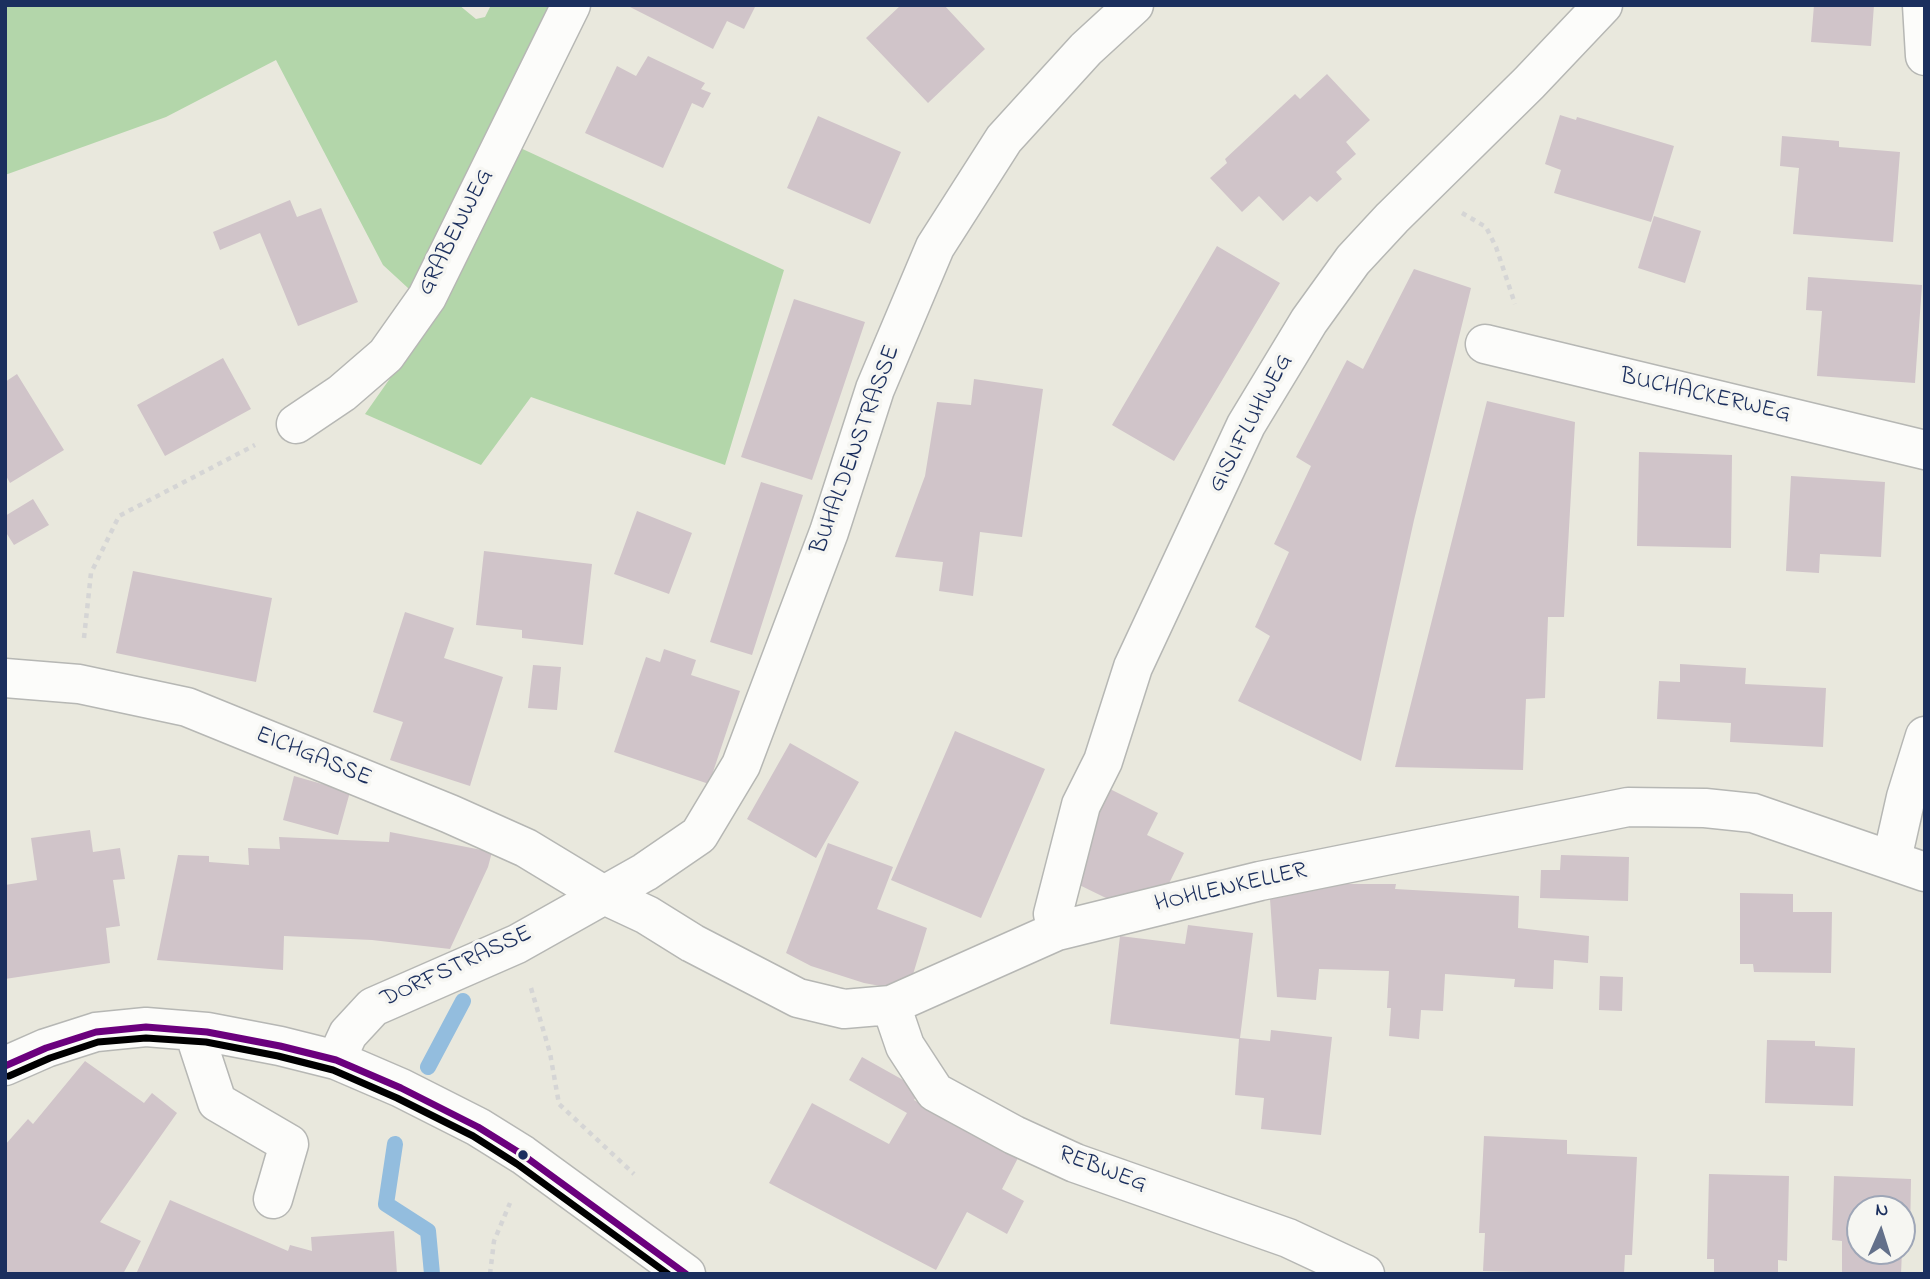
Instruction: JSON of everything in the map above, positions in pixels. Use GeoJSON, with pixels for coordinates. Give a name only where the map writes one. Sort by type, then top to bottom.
{"type":"FeatureCollection","features":[{"type":"Feature","properties":{"kind":"street","name":"GRABENWEG"},"geometry":{"type":"LineString","coordinates":[[296,424],[342,393],[386,355],[427,297],[571,5]]}},
{"type":"Feature","properties":{"kind":"street","name":"BUHALDENSTRASSE"},"geometry":{"type":"LineString","coordinates":[[602,894],[645,872],[699,835],[741,765],[829,532],[875,389],[935,247],[1004,139],[1086,49],[1134,5]]}},
{"type":"Feature","properties":{"kind":"street","name":"GISLIFLUHWEG"},"geometry":{"type":"LineString","coordinates":[[1057,931],[1053,914],[1081,806],[1103,761],[1133,667],[1246,425],[1309,321],[1353,260],[1602,5]]}},
{"type":"Feature","properties":{"kind":"street"},"geometry":{"type":"LineString","coordinates":[[1922,5],[1925,56]]}},
{"type":"Feature","properties":{"kind":"street","name":"BUCHACKERWEG"},"geometry":{"type":"LineString","coordinates":[[1485,344],[1925,450]]}},
{"type":"Feature","properties":{"kind":"street","name":"EICHGASSE"},"geometry":{"type":"LineString","coordinates":[[5,678],[79,684],[187,707],[462,819],[526,848],[602,894]]}},
{"type":"Feature","properties":{"kind":"street"},"geometry":{"type":"LineString","coordinates":[[1908,866],[1906,797],[1925,736]]}},
{"type":"Feature","properties":{"kind":"street","name":"HOHLENKELLER"},"geometry":{"type":"LineString","coordinates":[[602,894],[647,915],[692,943],[798,998],[844,1009],[891,1005],[1057,931],[1260,881],[1628,807],[1705,808],[1753,813],[1908,866]]}},
{"type":"Feature","properties":{"kind":"street","name":"DORFSTRASSE"},"geometry":{"type":"LineString","coordinates":[[335,1060],[348,1034],[373,1007],[517,944],[602,894]]}},
{"type":"Feature","properties":{"kind":"street","name":"REBWEG"},"geometry":{"type":"LineString","coordinates":[[891,1005],[905,1046],[936,1092],[1014,1135],[1075,1163],[1288,1238],[1365,1274]]}},
{"type":"Feature","properties":{"kind":"street"},"geometry":{"type":"LineString","coordinates":[[5,1066],[46,1048],[96,1032],[146,1027],[280,1046],[335,1060],[401,1088],[478,1127],[523,1155],[687,1274]]}},
{"type":"Feature","properties":{"kind":"street"},"geometry":{"type":"LineString","coordinates":[[194,1032],[217,1102],[289,1144],[273,1199]]}},
{"type":"Feature","properties":{"kind":"path"},"geometry":{"type":"LineString","coordinates":[[1458,210],[1486,227],[1496,247],[1520,317],[1531,339],[1528,355]]}},
{"type":"Feature","properties":{"kind":"path"},"geometry":{"type":"LineString","coordinates":[[79,684],[91,573],[119,516],[296,424]]}},
{"type":"Feature","properties":{"kind":"path"},"geometry":{"type":"LineString","coordinates":[[517,944],[550,1053],[559,1104],[639,1179],[604,1214]]}},
{"type":"Feature","properties":{"kind":"path"},"geometry":{"type":"LineString","coordinates":[[489,1274],[494,1241],[512,1198]]}},
{"type":"Feature","properties":{"kind":"green space"},"geometry":{"type":"Polygon","coordinates":[[[5,5],[459,5],[476,19],[485,17],[491,5],[555,5],[488,133],[784,270],[725,465],[531,397],[481,465],[365,414],[431,320],[408,288],[383,265],[276,60],[166,117],[5,175],[5,5]]]}},
{"type":"Feature","properties":{"kind":"building"},"geometry":{"type":"Polygon","coordinates":[[[626,5],[756,5],[744,29],[727,21],[713,49],[626,5]]]}},
{"type":"Feature","properties":{"kind":"building"},"geometry":{"type":"Polygon","coordinates":[[[901,5],[944,5],[985,49],[928,103],[866,38],[901,5]]]}},
{"type":"Feature","properties":{"kind":"building"},"geometry":{"type":"Polygon","coordinates":[[[1814,5],[1874,5],[1871,46],[1811,42],[1814,5]]]}},
{"type":"Feature","properties":{"kind":"building"},"geometry":{"type":"Polygon","coordinates":[[[648,56],[705,83],[701,89],[711,93],[703,108],[692,103],[663,168],[585,133],[617,66],[636,76],[648,56]]]}},
{"type":"Feature","properties":{"kind":"building"},"geometry":{"type":"Polygon","coordinates":[[[1327,74],[1370,120],[1346,142],[1356,154],[1336,172],[1342,179],[1317,202],[1310,196],[1283,221],[1259,196],[1242,212],[1210,178],[1227,163],[1225,159],[1295,94],[1300,99],[1327,74]]]}},
{"type":"Feature","properties":{"kind":"building"},"geometry":{"type":"Polygon","coordinates":[[[1560,115],[1576,120],[1577,117],[1674,146],[1651,222],[1554,193],[1561,170],[1545,164],[1560,115]]]}},
{"type":"Feature","properties":{"kind":"building"},"geometry":{"type":"Polygon","coordinates":[[[818,116],[901,152],[870,224],[787,188],[818,116]]]}},
{"type":"Feature","properties":{"kind":"building"},"geometry":{"type":"Polygon","coordinates":[[[1782,136],[1839,141],[1839,147],[1900,152],[1893,242],[1793,234],[1799,168],[1780,166],[1782,136]]]}},
{"type":"Feature","properties":{"kind":"building"},"geometry":{"type":"Polygon","coordinates":[[[290,200],[297,217],[321,208],[358,302],[298,326],[260,233],[220,250],[213,232],[290,200]]]}},
{"type":"Feature","properties":{"kind":"building"},"geometry":{"type":"Polygon","coordinates":[[[1654,216],[1701,231],[1685,283],[1638,268],[1654,216]]]}},
{"type":"Feature","properties":{"kind":"building"},"geometry":{"type":"Polygon","coordinates":[[[1217,246],[1280,283],[1174,461],[1112,425],[1217,246]]]}},
{"type":"Feature","properties":{"kind":"building"},"geometry":{"type":"Polygon","coordinates":[[[1414,269],[1471,288],[1414,520],[1361,761],[1238,701],[1270,636],[1255,627],[1289,552],[1274,544],[1311,466],[1296,457],[1347,360],[1363,369],[1414,269]]]}},
{"type":"Feature","properties":{"kind":"building"},"geometry":{"type":"Polygon","coordinates":[[[1808,277],[1922,285],[1915,383],[1817,376],[1822,311],[1806,310],[1808,277]]]}},
{"type":"Feature","properties":{"kind":"building"},"geometry":{"type":"Polygon","coordinates":[[[794,299],[865,322],[812,480],[741,457],[794,299]]]}},
{"type":"Feature","properties":{"kind":"building"},"geometry":{"type":"Polygon","coordinates":[[[223,358],[251,409],[165,456],[137,405],[223,358]]]}},
{"type":"Feature","properties":{"kind":"building"},"geometry":{"type":"Polygon","coordinates":[[[17,374],[64,450],[10,483],[5,474],[5,382],[17,374]]]}},
{"type":"Feature","properties":{"kind":"building"},"geometry":{"type":"Polygon","coordinates":[[[974,379],[1043,389],[1022,537],[980,532],[973,596],[939,591],[943,562],[895,557],[925,476],[937,402],[971,405],[974,379]]]}},
{"type":"Feature","properties":{"kind":"building"},"geometry":{"type":"Polygon","coordinates":[[[1487,401],[1575,422],[1564,617],[1548,617],[1545,698],[1526,699],[1523,770],[1395,767],[1487,401]]]}},
{"type":"Feature","properties":{"kind":"building"},"geometry":{"type":"Polygon","coordinates":[[[1639,452],[1732,455],[1731,548],[1637,546],[1639,452]]]}},
{"type":"Feature","properties":{"kind":"building"},"geometry":{"type":"Polygon","coordinates":[[[1791,476],[1885,482],[1881,557],[1820,554],[1819,573],[1786,571],[1791,476]]]}},
{"type":"Feature","properties":{"kind":"building"},"geometry":{"type":"Polygon","coordinates":[[[761,482],[803,495],[752,655],[710,642],[761,482]]]}},
{"type":"Feature","properties":{"kind":"building"},"geometry":{"type":"Polygon","coordinates":[[[33,499],[49,525],[14,545],[5,531],[5,516],[33,499]]]}},
{"type":"Feature","properties":{"kind":"building"},"geometry":{"type":"Polygon","coordinates":[[[637,511],[692,533],[669,594],[614,574],[637,511]]]}},
{"type":"Feature","properties":{"kind":"building"},"geometry":{"type":"Polygon","coordinates":[[[484,551],[592,564],[583,645],[522,638],[522,630],[476,625],[484,551]]]}},
{"type":"Feature","properties":{"kind":"building"},"geometry":{"type":"Polygon","coordinates":[[[133,571],[272,598],[256,682],[116,653],[133,571]]]}},
{"type":"Feature","properties":{"kind":"building"},"geometry":{"type":"Polygon","coordinates":[[[405,612],[454,628],[444,658],[503,677],[470,786],[390,760],[403,722],[373,712],[405,612]]]}},
{"type":"Feature","properties":{"kind":"building"},"geometry":{"type":"Polygon","coordinates":[[[664,649],[696,660],[691,675],[740,691],[709,784],[614,752],[646,657],[660,662],[664,649]]]}},
{"type":"Feature","properties":{"kind":"building"},"geometry":{"type":"Polygon","coordinates":[[[1680,664],[1746,668],[1745,684],[1826,688],[1823,747],[1730,742],[1731,723],[1657,719],[1659,681],[1680,682],[1680,664]]]}},
{"type":"Feature","properties":{"kind":"building"},"geometry":{"type":"Polygon","coordinates":[[[533,665],[561,667],[557,710],[528,708],[533,665]]]}},
{"type":"Feature","properties":{"kind":"building"},"geometry":{"type":"Polygon","coordinates":[[[955,731],[1045,769],[981,918],[891,880],[955,731]]]}},
{"type":"Feature","properties":{"kind":"building"},"geometry":{"type":"Polygon","coordinates":[[[790,743],[859,782],[816,858],[747,819],[790,743]]]}},
{"type":"Feature","properties":{"kind":"building"},"geometry":{"type":"Polygon","coordinates":[[[294,776],[350,792],[338,835],[283,820],[294,776]]]}},
{"type":"Feature","properties":{"kind":"building"},"geometry":{"type":"Polygon","coordinates":[[[1106,787],[1158,813],[1147,835],[1184,853],[1151,920],[1063,877],[1106,787]]]}},
{"type":"Feature","properties":{"kind":"building"},"geometry":{"type":"Polygon","coordinates":[[[90,830],[93,852],[120,848],[125,879],[113,880],[120,926],[106,928],[110,963],[5,979],[5,885],[37,880],[31,838],[90,830]]]}},
{"type":"Feature","properties":{"kind":"building"},"geometry":{"type":"Polygon","coordinates":[[[390,832],[492,852],[488,867],[450,949],[372,940],[284,936],[283,970],[157,960],[178,855],[209,856],[209,862],[249,865],[248,848],[280,849],[279,837],[389,842],[390,832]]]}},
{"type":"Feature","properties":{"kind":"building"},"geometry":{"type":"Polygon","coordinates":[[[828,843],[893,867],[877,909],[927,928],[908,991],[864,983],[811,966],[786,953],[828,843]]]}},
{"type":"Feature","properties":{"kind":"building"},"geometry":{"type":"Polygon","coordinates":[[[1561,855],[1629,857],[1628,901],[1540,898],[1541,870],[1560,870],[1561,855]]]}},
{"type":"Feature","properties":{"kind":"building"},"geometry":{"type":"Polygon","coordinates":[[[1311,884],[1396,884],[1395,889],[1519,896],[1518,928],[1589,936],[1588,963],[1554,960],[1553,989],[1514,987],[1515,979],[1445,974],[1443,1011],[1421,1010],[1419,1039],[1389,1036],[1389,971],[1319,969],[1316,1000],[1277,997],[1270,899],[1311,889],[1311,884]]]}},
{"type":"Feature","properties":{"kind":"building"},"geometry":{"type":"Polygon","coordinates":[[[1740,893],[1793,894],[1793,912],[1832,912],[1831,973],[1754,972],[1753,964],[1740,964],[1740,893]]]}},
{"type":"Feature","properties":{"kind":"building"},"geometry":{"type":"Polygon","coordinates":[[[1188,925],[1253,933],[1240,1038],[1270,1041],[1271,1030],[1332,1037],[1321,1135],[1261,1129],[1264,1098],[1235,1095],[1239,1039],[1110,1024],[1120,936],[1185,944],[1188,925]]]}},
{"type":"Feature","properties":{"kind":"building"},"geometry":{"type":"Polygon","coordinates":[[[1600,976],[1623,977],[1622,1011],[1599,1010],[1600,976]]]}},
{"type":"Feature","properties":{"kind":"building"},"geometry":{"type":"Polygon","coordinates":[[[1767,1040],[1815,1041],[1815,1046],[1855,1048],[1853,1106],[1765,1103],[1767,1040]]]}},
{"type":"Feature","properties":{"kind":"building"},"geometry":{"type":"Polygon","coordinates":[[[862,1057],[921,1090],[914,1100],[1019,1156],[1002,1189],[1024,1201],[1007,1234],[967,1212],[936,1270],[769,1183],[812,1103],[889,1144],[907,1113],[849,1080],[862,1057]]]}},
{"type":"Feature","properties":{"kind":"building"},"geometry":{"type":"Polygon","coordinates":[[[85,1061],[144,1103],[152,1093],[177,1113],[100,1222],[141,1241],[123,1274],[5,1274],[5,1145],[28,1119],[33,1124],[85,1061]]]}},
{"type":"Feature","properties":{"kind":"building"},"geometry":{"type":"Polygon","coordinates":[[[1484,1136],[1567,1140],[1567,1154],[1637,1157],[1632,1255],[1625,1255],[1624,1274],[1483,1271],[1485,1233],[1479,1233],[1484,1136]]]}},
{"type":"Feature","properties":{"kind":"building"},"geometry":{"type":"Polygon","coordinates":[[[1709,1174],[1789,1176],[1787,1261],[1778,1260],[1778,1274],[1714,1274],[1714,1259],[1707,1259],[1709,1174]]]}},
{"type":"Feature","properties":{"kind":"building"},"geometry":{"type":"Polygon","coordinates":[[[1834,1176],[1911,1179],[1911,1195],[1846,1195],[1846,1265],[1901,1265],[1901,1274],[1842,1274],[1842,1241],[1832,1240],[1834,1176]]]}},
{"type":"Feature","properties":{"kind":"building"},"geometry":{"type":"Polygon","coordinates":[[[170,1200],[288,1251],[290,1245],[312,1251],[311,1237],[394,1231],[397,1274],[136,1274],[170,1200]]]}},
{"type":"Feature","properties":{"kind":"waterway"},"geometry":{"type":"LineString","coordinates":[[428,1067],[463,1001]]}},
{"type":"Feature","properties":{"kind":"waterway"},"geometry":{"type":"LineString","coordinates":[[395,1144],[386,1204],[428,1231],[432,1274]]}},
{"type":"Feature","properties":{"kind":"transit line"},"geometry":{"type":"LineString","coordinates":[[5,1066],[46,1048],[96,1032],[146,1027],[207,1032],[336,1060],[401,1088],[478,1127],[523,1155],[686,1274]]}},
{"type":"Feature","properties":{"kind":"transit line"},"geometry":{"type":"LineString","coordinates":[[9,1076],[50,1058],[98,1042],[146,1038],[206,1042],[333,1070],[473,1136],[517,1164],[668,1274]]}}]}
